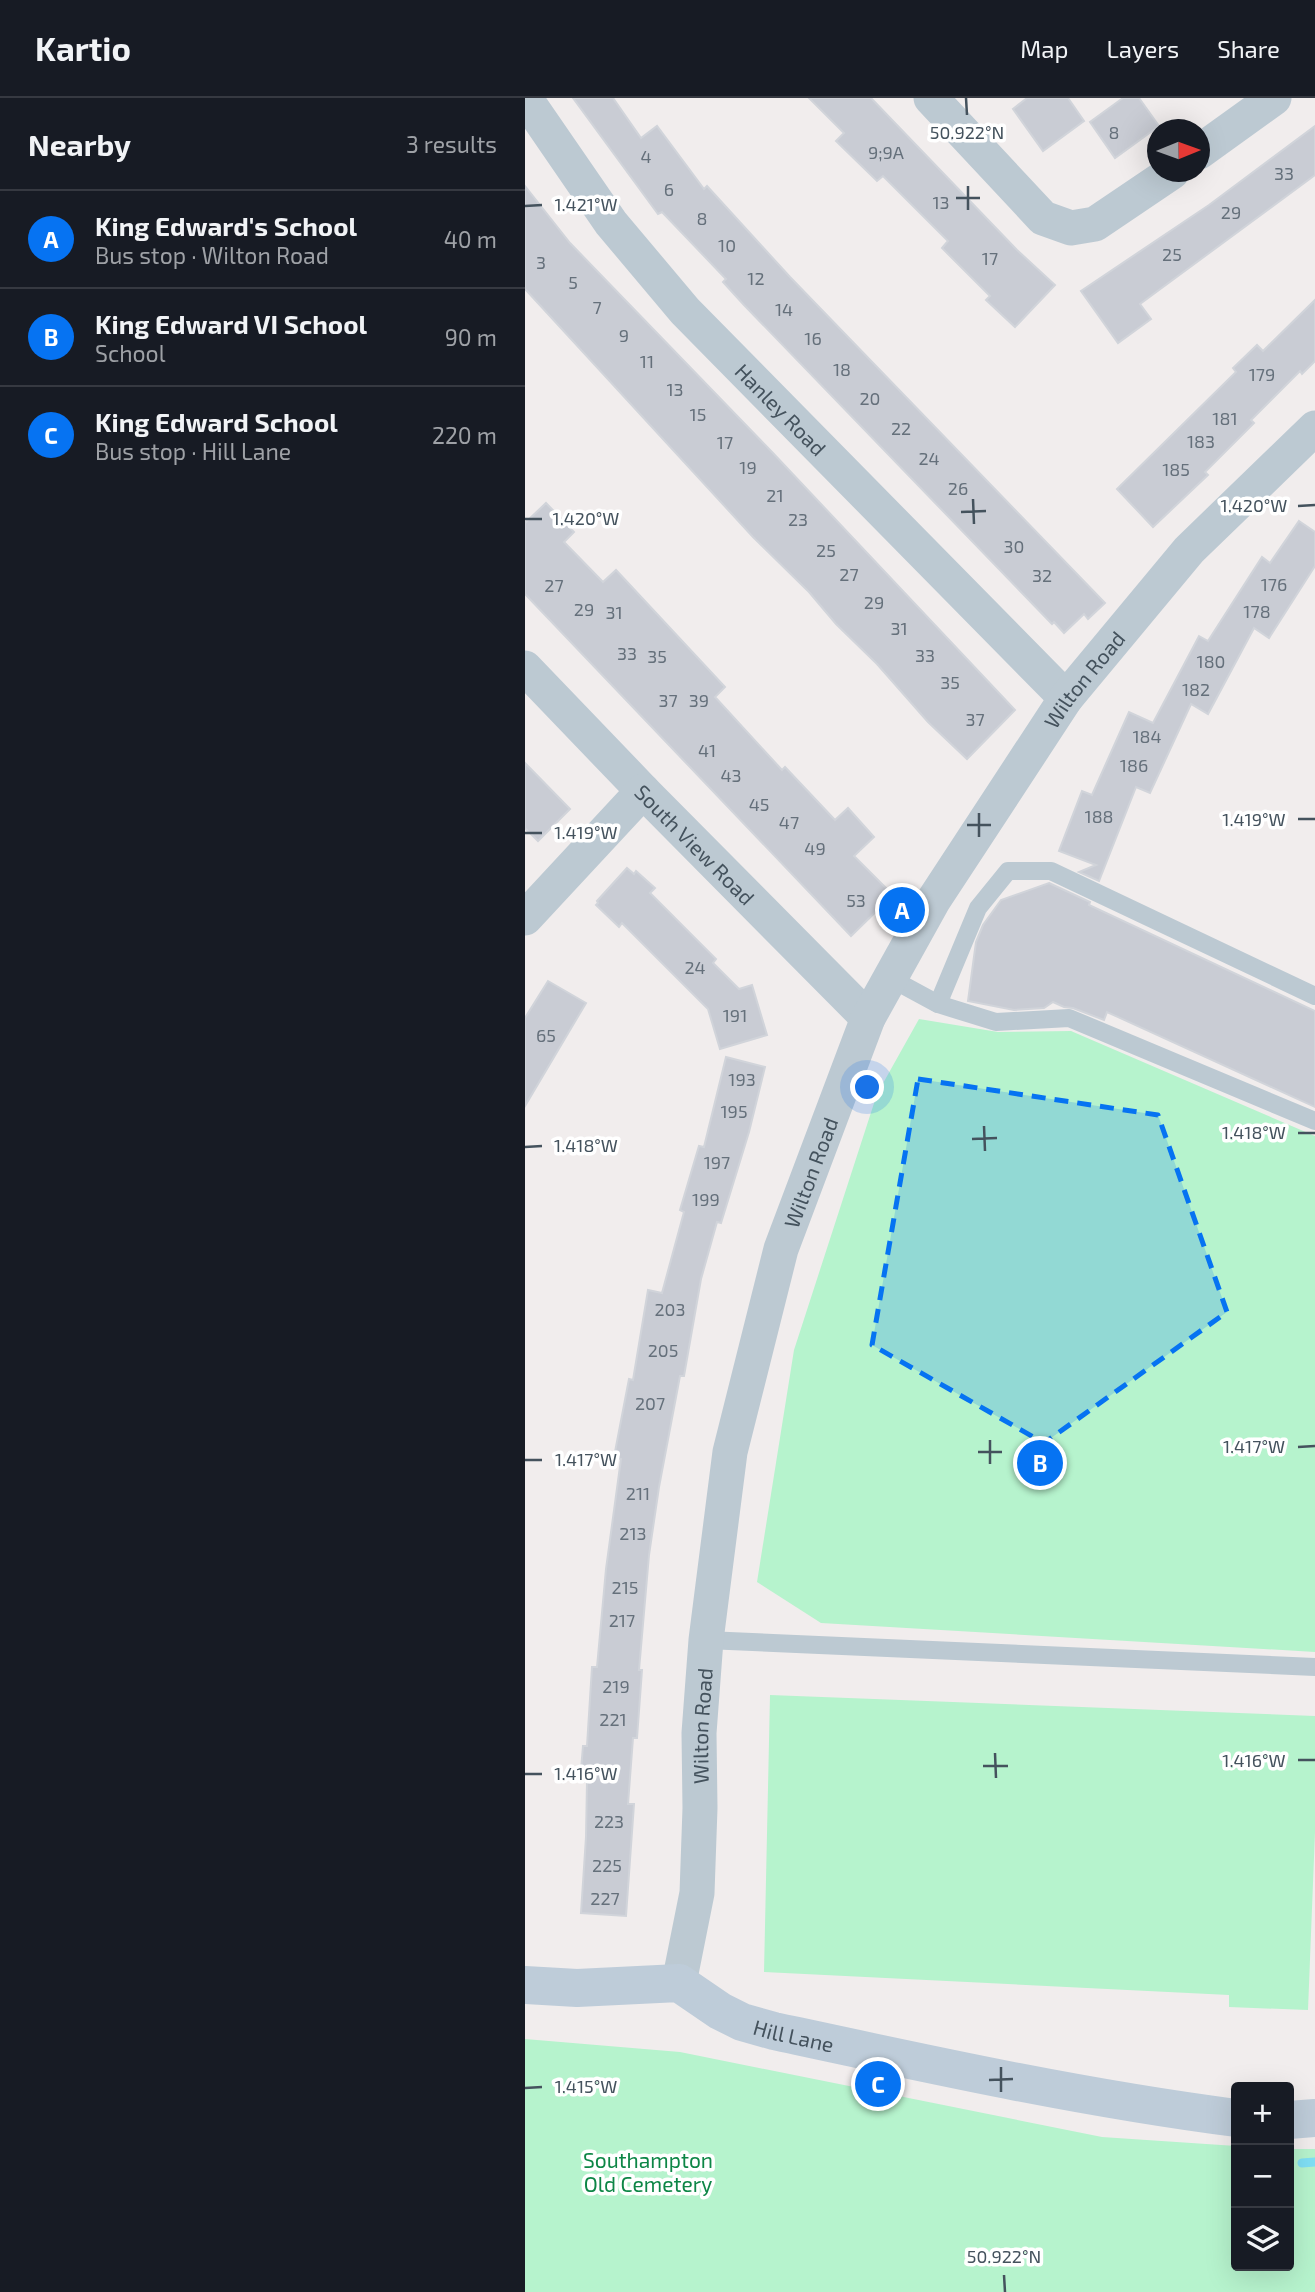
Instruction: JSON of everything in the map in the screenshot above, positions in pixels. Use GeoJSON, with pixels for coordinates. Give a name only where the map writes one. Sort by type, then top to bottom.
{"type":"FeatureCollection","features":[{"type":"Feature","properties":{"kind":"street","name":"Hanley Road"},"geometry":{"type":"LineString","coordinates":[[525,98],[611,223],[685,311],[1066,698]]}},
{"type":"Feature","properties":{"kind":"street"},"geometry":{"type":"LineString","coordinates":[[1210,144],[1274,98]]}},
{"type":"Feature","properties":{"kind":"street"},"geometry":{"type":"LineString","coordinates":[[936,100],[1043,218],[1071,228],[1095,224],[1157,182]]}},
{"type":"Feature","properties":{"kind":"street","name":"Wilton Road"},"geometry":{"type":"LineString","coordinates":[[679,1983],[697,1893],[699,1733],[706,1640],[730,1452],[781,1249],[868,1018],[933,901],[1066,698],[1189,550],[1309,445]]}},
{"type":"Feature","properties":{"kind":"street","name":"South View Road"},"geometry":{"type":"LineString","coordinates":[[525,668],[868,1018]]}},
{"type":"Feature","properties":{"kind":"street"},"geometry":{"type":"LineString","coordinates":[[525,918],[643,791]]}},
{"type":"Feature","properties":{"kind":"street"},"geometry":{"type":"LineString","coordinates":[[525,1985],[577,1988],[679,1983]]}},
{"type":"Feature","properties":{"kind":"street","name":"Hill Lane"},"geometry":{"type":"LineString","coordinates":[[679,1983],[720,2011],[743,2022],[774,2031],[1056,2090],[1231,2117]]}},
{"type":"Feature","properties":{"kind":"street"},"geometry":{"type":"LineString","coordinates":[[1294,2120],[1315,2118]]}},
{"type":"Feature","properties":{"kind":"lane"},"geometry":{"type":"LineString","coordinates":[[938,1004],[978,908],[1008,871],[1051,871],[1315,996]]}},
{"type":"Feature","properties":{"kind":"lane"},"geometry":{"type":"LineString","coordinates":[[890,978],[938,1004],[996,1022],[1069,1018],[1315,1121]]}},
{"type":"Feature","properties":{"kind":"lane"},"geometry":{"type":"LineString","coordinates":[[706,1640],[1315,1667]]}},
{"type":"Feature","properties":{"kind":"highlighted area"},"geometry":{"type":"Polygon","coordinates":[[[918,1079],[1158,1115],[1227,1312],[1044,1443],[872,1345],[918,1079]]]}},
{"type":"Feature","properties":{"kind":"green space"},"geometry":{"type":"Polygon","coordinates":[[[919,1019],[998,1032],[1071,1031],[1315,1136],[1315,1652],[821,1623],[757,1582],[794,1350],[877,1094],[919,1019]]]}},
{"type":"Feature","properties":{"kind":"green space"},"geometry":{"type":"Polygon","coordinates":[[[770,1695],[1315,1716],[1315,1832],[1308,2010],[1229,2007],[1229,1995],[764,1972],[770,1695]]]}},
{"type":"Feature","properties":{"kind":"green space","name":"Southampton Old Cemetery"},"geometry":{"type":"Polygon","coordinates":[[[525,2039],[680,2052],[1102,2137],[1231,2146],[1231,2271],[1294,2271],[1294,2149],[1315,2149],[1315,2292],[525,2292],[525,2039]]]}},
{"type":"Feature","properties":{"kind":"building"},"geometry":{"type":"Polygon","coordinates":[[[573,98],[613,98],[641,138],[657,126],[704,189],[707,186],[790,277],[1105,603],[1088,619],[1084,614],[1064,633],[1054,622],[1052,624],[744,305],[723,282],[726,279],[662,212],[658,214],[573,98]]]}},
{"type":"Feature","properties":{"kind":"building"},"geometry":{"type":"Polygon","coordinates":[[[809,98],[871,98],[1017,250],[1055,285],[1015,327],[986,300],[990,296],[942,248],[948,241],[883,176],[877,181],[836,141],[844,133],[809,98]]]}},
{"type":"Feature","properties":{"kind":"building"},"geometry":{"type":"Polygon","coordinates":[[[1027,98],[1068,98],[1084,121],[1043,151],[1013,109],[1027,98]]]}},
{"type":"Feature","properties":{"kind":"building"},"geometry":{"type":"Polygon","coordinates":[[[1123,98],[1139,98],[1154,119],[1147,119],[1147,135],[1115,158],[1090,122],[1123,98]]]}},
{"type":"Feature","properties":{"kind":"building"},"geometry":{"type":"Polygon","coordinates":[[[1315,126],[1315,175],[1140,304],[1151,319],[1118,343],[1081,291],[1209,205],[1315,126]]]}},
{"type":"Feature","properties":{"kind":"building"},"geometry":{"type":"Polygon","coordinates":[[[525,186],[570,243],[1015,710],[967,759],[928,722],[809,592],[753,537],[525,289],[525,186]]]}},
{"type":"Feature","properties":{"kind":"building"},"geometry":{"type":"Polygon","coordinates":[[[1315,300],[1315,361],[1302,374],[1300,371],[1251,420],[1254,423],[1205,472],[1208,475],[1153,527],[1117,489],[1236,372],[1233,368],[1257,345],[1263,351],[1315,300]]]}},
{"type":"Feature","properties":{"kind":"building"},"geometry":{"type":"Polygon","coordinates":[[[546,503],[574,532],[564,542],[603,582],[616,570],[725,687],[715,697],[782,770],[785,767],[835,820],[848,808],[874,837],[854,856],[893,895],[851,936],[525,594],[525,523],[546,503]]]}},
{"type":"Feature","properties":{"kind":"building"},"geometry":{"type":"Polygon","coordinates":[[[1299,521],[1315,532],[1315,566],[1269,638],[1254,628],[1208,714],[1191,704],[1150,793],[1136,787],[1099,881],[1079,872],[1096,865],[1059,851],[1082,791],[1092,795],[1129,712],[1153,723],[1199,636],[1208,641],[1262,557],[1270,563],[1299,521]]]}},
{"type":"Feature","properties":{"kind":"building"},"geometry":{"type":"Polygon","coordinates":[[[525,763],[570,809],[538,841],[525,828],[525,763]]]}},
{"type":"Feature","properties":{"kind":"building"},"geometry":{"type":"Polygon","coordinates":[[[627,868],[634,874],[636,871],[655,888],[650,893],[716,959],[713,963],[739,989],[752,985],[767,1035],[720,1049],[708,1009],[622,923],[619,927],[596,905],[627,868]]]}},
{"type":"Feature","properties":{"kind":"building"},"geometry":{"type":"Polygon","coordinates":[[[1049,883],[1090,902],[1089,905],[1315,1011],[1315,1107],[1107,1012],[1104,1020],[1053,1002],[1044,1008],[1014,1010],[968,1001],[976,942],[983,925],[1001,900],[1049,883]]]}},
{"type":"Feature","properties":{"kind":"building"},"geometry":{"type":"Polygon","coordinates":[[[548,981],[586,1003],[525,1106],[525,1018],[548,981]]]}},
{"type":"Feature","properties":{"kind":"building"},"geometry":{"type":"Polygon","coordinates":[[[726,1057],[765,1067],[749,1132],[721,1223],[717,1222],[701,1279],[684,1376],[680,1376],[659,1487],[649,1555],[639,1670],[642,1670],[637,1738],[633,1738],[628,1804],[634,1804],[626,1916],[581,1913],[587,1782],[580,1782],[583,1746],[587,1746],[592,1667],[597,1667],[606,1569],[621,1459],[614,1457],[629,1379],[633,1380],[648,1290],[662,1293],[684,1212],[680,1210],[699,1146],[704,1147],[726,1057]]]}},
{"type":"Feature","properties":{"kind":"waterway"},"geometry":{"type":"LineString","coordinates":[[1302,2163],[1315,2162]]}},
{"type":"Feature","properties":{"kind":"place","name":"King Edward's School"},"geometry":{"type":"Point","coordinates":[902,910]}},
{"type":"Feature","properties":{"kind":"place","name":"King Edward VI School"},"geometry":{"type":"Point","coordinates":[1040,1463]}},
{"type":"Feature","properties":{"kind":"place","name":"King Edward School"},"geometry":{"type":"Point","coordinates":[878,2084]}}]}
